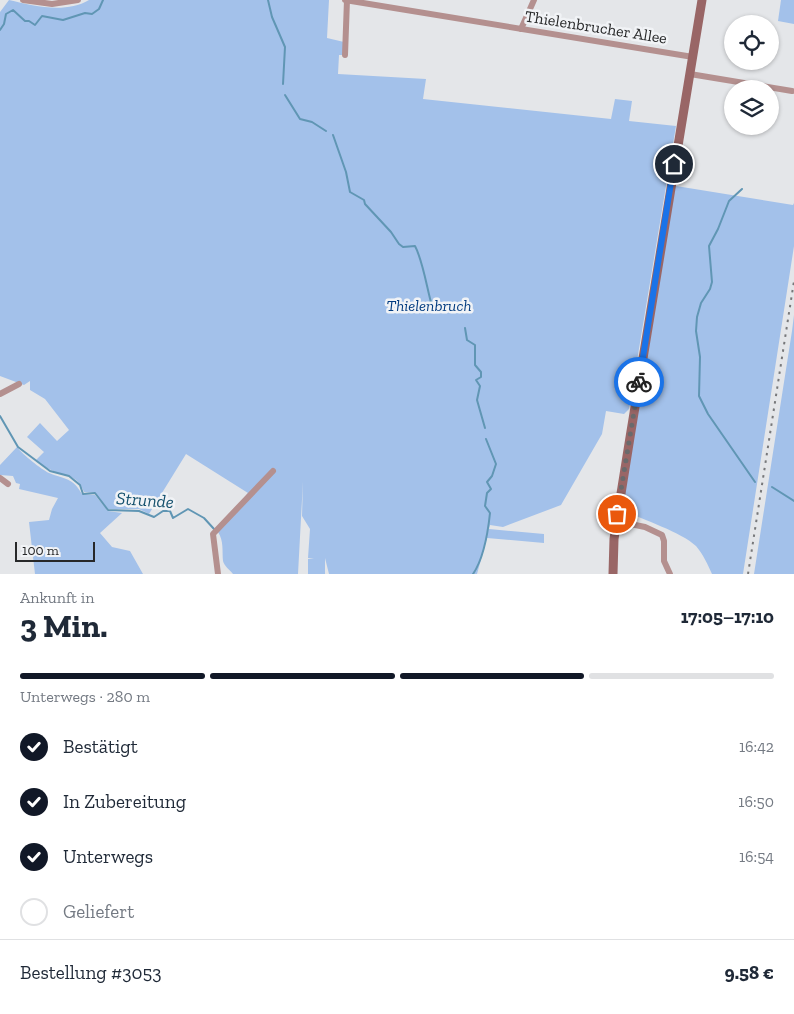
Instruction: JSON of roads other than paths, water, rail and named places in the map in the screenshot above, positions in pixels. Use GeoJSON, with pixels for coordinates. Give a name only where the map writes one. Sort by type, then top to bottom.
{"type":"FeatureCollection","features":[{"type":"Feature","properties":{"kind":"main road"},"geometry":{"type":"LineString","coordinates":[[613,574],[616,521],[702,0]]}},
{"type":"Feature","properties":{"kind":"street"},"geometry":{"type":"LineString","coordinates":[[23,0],[52,4],[78,0]]}},
{"type":"Feature","properties":{"kind":"street","name":"Thielenbrucher Allee"},"geometry":{"type":"LineString","coordinates":[[345,55],[346,0],[693,57]]}},
{"type":"Feature","properties":{"kind":"street"},"geometry":{"type":"LineString","coordinates":[[521,29],[534,0]]}},
{"type":"Feature","properties":{"kind":"street"},"geometry":{"type":"LineString","coordinates":[[690,74],[792,91]]}},
{"type":"Feature","properties":{"kind":"street"},"geometry":{"type":"LineString","coordinates":[[0,394],[19,384]]}},
{"type":"Feature","properties":{"kind":"street"},"geometry":{"type":"LineString","coordinates":[[218,574],[213,536],[273,471]]}},
{"type":"Feature","properties":{"kind":"street"},"geometry":{"type":"LineString","coordinates":[[0,478],[8,484]]}},
{"type":"Feature","properties":{"kind":"street"},"geometry":{"type":"LineString","coordinates":[[616,521],[644,527],[662,535],[664,541],[664,561],[670,574]]}},
{"type":"Feature","properties":{"kind":"waterway"},"geometry":{"type":"LineString","coordinates":[[0,30],[4,24],[6,14],[13,10],[25,21],[35,25],[42,16],[63,20],[85,13],[92,14],[99,9],[103,0]]}},
{"type":"Feature","properties":{"kind":"waterway"},"geometry":{"type":"LineString","coordinates":[[268,0],[272,17],[285,47],[283,84]]}},
{"type":"Feature","properties":{"kind":"waterway"},"geometry":{"type":"LineString","coordinates":[[285,95],[300,119],[312,122],[326,131]]}},
{"type":"Feature","properties":{"kind":"waterway"},"geometry":{"type":"LineString","coordinates":[[333,135],[346,172],[350,192],[364,200],[365,204],[391,232],[399,244],[403,247],[415,246],[423,267],[432,306],[462,311]]}},
{"type":"Feature","properties":{"kind":"waterway"},"geometry":{"type":"LineString","coordinates":[[742,189],[729,201],[709,246],[712,282],[701,303],[696,331],[700,357],[699,396],[708,414],[755,482]]}},
{"type":"Feature","properties":{"kind":"waterway"},"geometry":{"type":"LineString","coordinates":[[465,328],[467,340],[475,345],[475,365],[481,372],[481,377],[476,380],[480,386],[477,400],[485,428]]}},
{"type":"Feature","properties":{"kind":"waterway","name":"Strunde"},"geometry":{"type":"LineString","coordinates":[[0,416],[18,447],[50,471],[69,476],[80,485],[83,494],[95,493],[108,510],[139,511],[154,517],[163,511],[170,511],[173,518],[188,509],[204,518],[214,529]]}},
{"type":"Feature","properties":{"kind":"waterway"},"geometry":{"type":"LineString","coordinates":[[473,574],[483,553],[487,536],[490,513],[485,506],[487,493],[491,489],[487,482],[492,476],[496,464],[486,439]]}},
{"type":"Feature","properties":{"kind":"waterway"},"geometry":{"type":"LineString","coordinates":[[772,487],[794,501]]}},
{"type":"Feature","properties":{"kind":"railway"},"geometry":{"type":"LineString","coordinates":[[748,574],[794,281]]}},
{"type":"Feature","properties":{"kind":"park label","name":"Thielenbruch"},"geometry":{"type":"Point","coordinates":[429,305]}}]}
